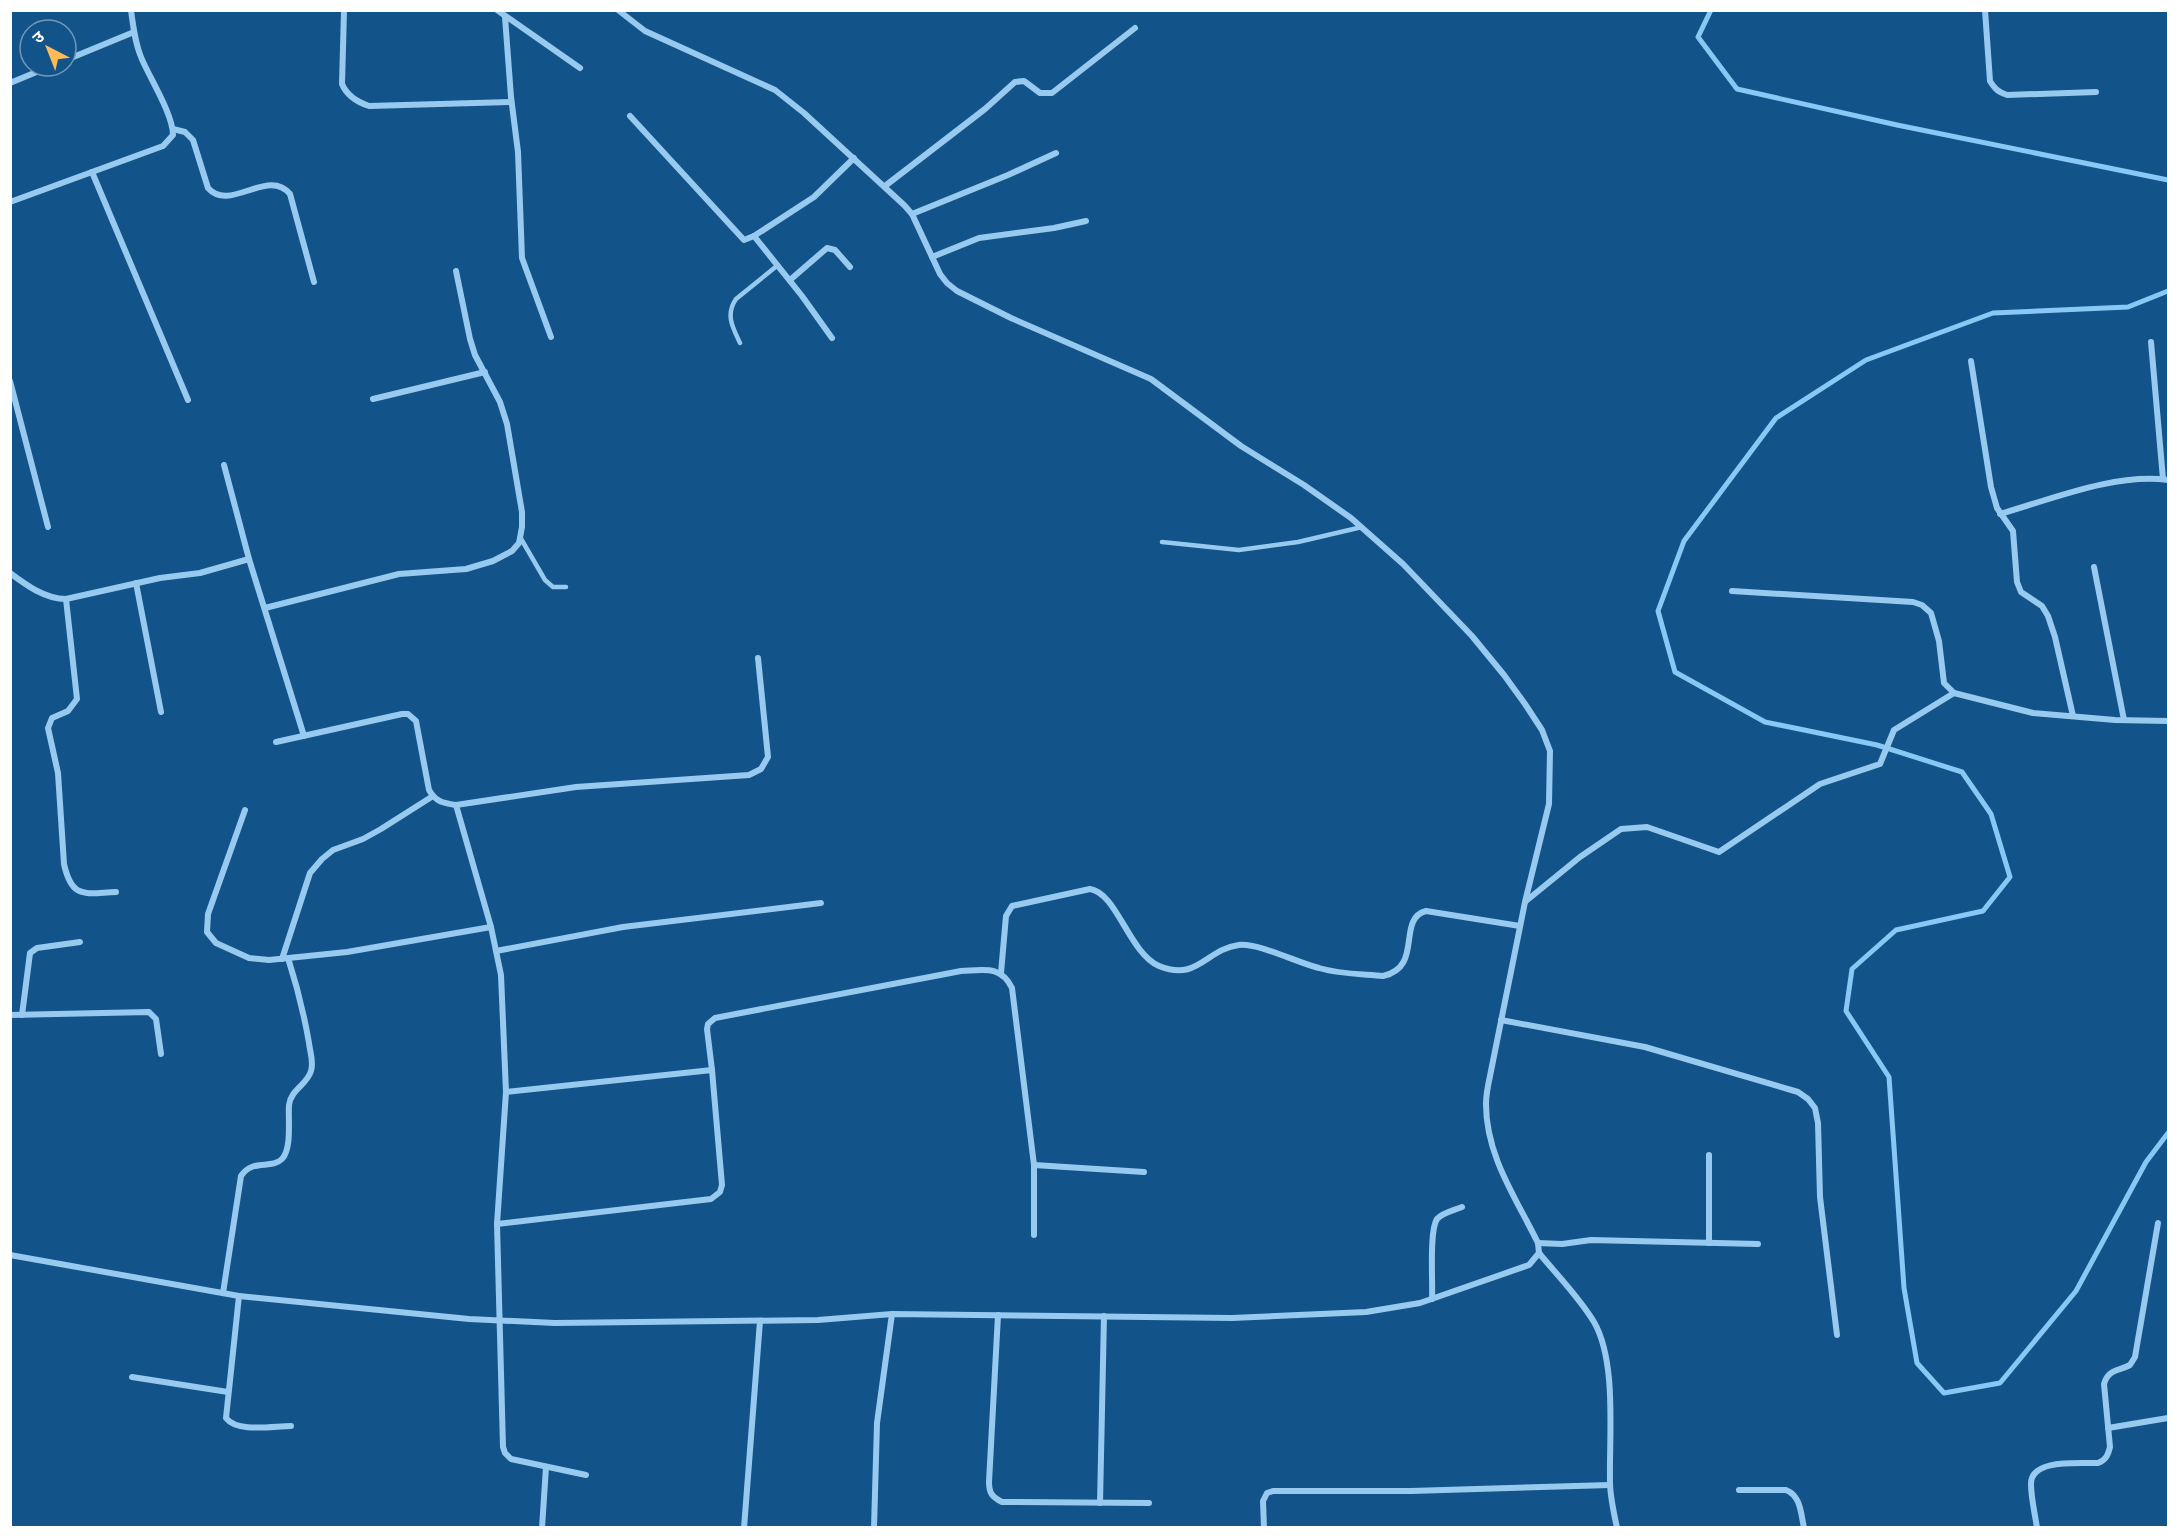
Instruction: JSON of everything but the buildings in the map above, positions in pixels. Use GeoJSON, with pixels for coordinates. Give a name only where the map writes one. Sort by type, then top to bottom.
{"type":"FeatureCollection","features":[{"type":"Feature","properties":{"kind":"street"},"geometry":{"type":"LineString","coordinates":[[10,202],[163,146],[173,135],[173,129],[140,55],[131,10]]}},
{"type":"Feature","properties":{"kind":"street"},"geometry":{"type":"LineString","coordinates":[[496,10],[580,68]]}},
{"type":"Feature","properties":{"kind":"street"},"geometry":{"type":"LineString","coordinates":[[618,10],[645,31],[775,90],[804,113],[885,186],[912,214],[940,274],[947,284],[957,291],[1011,318],[1151,379],[1241,446],[1304,485],[1362,527],[1403,564],[1472,636],[1542,730],[1548,743],[1551,762],[1549,804],[1525,902],[1501,1020],[1486,1103],[1487,1117],[1494,1155],[1505,1182],[1538,1243],[1539,1253],[1581,1304],[1594,1323],[1603,1345],[1610,1392],[1610,1485],[1617,1527]]}},
{"type":"Feature","properties":{"kind":"street"},"geometry":{"type":"LineString","coordinates":[[1985,10],[1990,81],[2000,93],[2007,95],[2096,92]]}},
{"type":"Feature","properties":{"kind":"street"},"geometry":{"type":"LineString","coordinates":[[344,11],[342,84],[346,92],[361,103],[369,106],[511,102]]}},
{"type":"Feature","properties":{"kind":"street"},"geometry":{"type":"LineString","coordinates":[[506,17],[511,102],[518,152],[522,258],[551,337]]}},
{"type":"Feature","properties":{"kind":"street"},"geometry":{"type":"LineString","coordinates":[[885,186],[977,115],[1015,82],[1024,81],[1040,93],[1052,93],[1135,28]]}},
{"type":"Feature","properties":{"kind":"street"},"geometry":{"type":"LineString","coordinates":[[78,55],[134,32]]}},
{"type":"Feature","properties":{"kind":"street"},"geometry":{"type":"LineString","coordinates":[[630,116],[744,240],[754,236],[814,197],[854,158]]}},
{"type":"Feature","properties":{"kind":"street"},"geometry":{"type":"LineString","coordinates":[[173,129],[185,132],[193,140],[208,188],[213,194],[224,196],[272,185],[280,185],[286,189],[290,194],[315,282]]}},
{"type":"Feature","properties":{"kind":"street"},"geometry":{"type":"LineString","coordinates":[[912,214],[1056,153]]}},
{"type":"Feature","properties":{"kind":"street"},"geometry":{"type":"LineString","coordinates":[[92,172],[188,400]]}},
{"type":"Feature","properties":{"kind":"street"},"geometry":{"type":"LineString","coordinates":[[932,257],[979,238],[1054,228],[1086,221]]}},
{"type":"Feature","properties":{"kind":"street"},"geometry":{"type":"LineString","coordinates":[[754,236],[832,338]]}},
{"type":"Feature","properties":{"kind":"street"},"geometry":{"type":"LineString","coordinates":[[789,280],[827,248],[835,250],[850,267]]}},
{"type":"Feature","properties":{"kind":"street"},"geometry":{"type":"LineString","coordinates":[[265,608],[399,574],[466,569],[493,561],[512,551],[519,543],[522,512],[507,424],[500,402],[475,354],[470,339],[456,271]]}},
{"type":"Feature","properties":{"kind":"street"},"geometry":{"type":"LineString","coordinates":[[2000,514],[2114,482],[2141,478],[2166,480],[2151,342]]}},
{"type":"Feature","properties":{"kind":"street"},"geometry":{"type":"LineString","coordinates":[[1971,361],[1991,487],[2000,514],[2013,531],[2018,582],[2021,592],[2042,606],[2048,616],[2073,716]]}},
{"type":"Feature","properties":{"kind":"street"},"geometry":{"type":"LineString","coordinates":[[373,399],[485,372]]}},
{"type":"Feature","properties":{"kind":"street"},"geometry":{"type":"LineString","coordinates":[[10,381],[48,527]]}},
{"type":"Feature","properties":{"kind":"street"},"geometry":{"type":"LineString","coordinates":[[224,465],[249,559],[304,736]]}},
{"type":"Feature","properties":{"kind":"street"},"geometry":{"type":"LineString","coordinates":[[10,573],[41,593],[66,599],[136,583],[200,573],[249,559]]}},
{"type":"Feature","properties":{"kind":"street"},"geometry":{"type":"LineString","coordinates":[[2094,567],[2124,720]]}},
{"type":"Feature","properties":{"kind":"street"},"geometry":{"type":"LineString","coordinates":[[136,583],[161,712]]}},
{"type":"Feature","properties":{"kind":"street"},"geometry":{"type":"LineString","coordinates":[[1732,591],[1913,602],[1922,605],[1934,620],[1944,682],[1954,693],[2033,713],[2169,721]]}},
{"type":"Feature","properties":{"kind":"street"},"geometry":{"type":"LineString","coordinates":[[66,599],[76,699],[68,711],[52,718],[48,728],[58,773],[64,864],[67,876],[76,890],[83,893],[116,892]]}},
{"type":"Feature","properties":{"kind":"street"},"geometry":{"type":"LineString","coordinates":[[276,742],[408,714],[416,721],[429,790],[437,801],[456,805],[576,787],[749,775],[757,773],[765,764],[768,746],[758,658]]}},
{"type":"Feature","properties":{"kind":"street"},"geometry":{"type":"LineString","coordinates":[[1525,902],[1580,857],[1621,829],[1647,827],[1719,852],[1820,784],[1880,764],[1894,730],[1954,693]]}},
{"type":"Feature","properties":{"kind":"street"},"geometry":{"type":"LineString","coordinates":[[223,1293],[241,1176],[251,1166],[279,1162],[283,1158],[287,1150],[291,1096],[305,1081],[311,1070],[301,1000],[285,958],[310,873],[333,850],[363,839],[433,796]]}},
{"type":"Feature","properties":{"kind":"street"},"geometry":{"type":"LineString","coordinates":[[456,805],[491,927],[501,975],[506,1092],[497,1224],[505,1453],[511,1459],[586,1475]]}},
{"type":"Feature","properties":{"kind":"street"},"geometry":{"type":"LineString","coordinates":[[245,810],[208,914],[207,932],[216,943],[249,958],[269,960],[347,952],[491,927]]}},
{"type":"Feature","properties":{"kind":"street"},"geometry":{"type":"LineString","coordinates":[[1001,973],[1006,916],[1012,906],[1090,889],[1094,889],[1106,898],[1137,947],[1148,959],[1166,968],[1178,970],[1187,970],[1215,954],[1241,945],[1318,968],[1383,976],[1392,974],[1405,962],[1413,922],[1420,913],[1426,911],[1520,926]]}},
{"type":"Feature","properties":{"kind":"street"},"geometry":{"type":"LineString","coordinates":[[496,951],[623,927],[821,903]]}},
{"type":"Feature","properties":{"kind":"street"},"geometry":{"type":"LineString","coordinates":[[22,1015],[30,953],[36,948],[80,942]]}},
{"type":"Feature","properties":{"kind":"street"},"geometry":{"type":"LineString","coordinates":[[497,1224],[717,1197],[722,1185],[707,1029],[708,1024],[715,1018],[961,971],[991,970],[1001,973],[1008,979],[1012,988],[1034,1165],[1034,1235]]}},
{"type":"Feature","properties":{"kind":"street"},"geometry":{"type":"LineString","coordinates":[[10,1015],[149,1012],[156,1019],[161,1054]]}},
{"type":"Feature","properties":{"kind":"street"},"geometry":{"type":"LineString","coordinates":[[1501,1020],[1645,1047],[1798,1092],[1808,1099],[1815,1108],[1818,1123],[1820,1197],[1837,1335]]}},
{"type":"Feature","properties":{"kind":"street"},"geometry":{"type":"LineString","coordinates":[[506,1092],[712,1070]]}},
{"type":"Feature","properties":{"kind":"street"},"geometry":{"type":"LineString","coordinates":[[1709,1155],[1709,1243]]}},
{"type":"Feature","properties":{"kind":"street"},"geometry":{"type":"LineString","coordinates":[[1034,1165],[1144,1172]]}},
{"type":"Feature","properties":{"kind":"street"},"geometry":{"type":"LineString","coordinates":[[1432,1299],[1433,1242],[1436,1222],[1441,1216],[1462,1207]]}},
{"type":"Feature","properties":{"kind":"street"},"geometry":{"type":"LineString","coordinates":[[2037,1527],[2031,1483],[2034,1475],[2049,1465],[2098,1463],[2104,1460],[2110,1447],[2105,1379],[2112,1371],[2130,1365],[2135,1357],[2158,1223]]}},
{"type":"Feature","properties":{"kind":"street"},"geometry":{"type":"LineString","coordinates":[[1538,1243],[1562,1244],[1591,1240],[1758,1244]]}},
{"type":"Feature","properties":{"kind":"street"},"geometry":{"type":"LineString","coordinates":[[10,1256],[239,1296],[469,1319],[555,1323],[818,1320],[892,1314],[1232,1318],[1366,1312],[1432,1299],[1529,1265],[1539,1253]]}},
{"type":"Feature","properties":{"kind":"street"},"geometry":{"type":"LineString","coordinates":[[239,1296],[226,1418],[235,1426],[291,1426]]}},
{"type":"Feature","properties":{"kind":"street"},"geometry":{"type":"LineString","coordinates":[[874,1527],[877,1423],[892,1314]]}},
{"type":"Feature","properties":{"kind":"street"},"geometry":{"type":"LineString","coordinates":[[998,1315],[989,1482],[992,1496],[1002,1502],[1149,1503]]}},
{"type":"Feature","properties":{"kind":"street"},"geometry":{"type":"LineString","coordinates":[[1100,1503],[1104,1316]]}},
{"type":"Feature","properties":{"kind":"street"},"geometry":{"type":"LineString","coordinates":[[744,1527],[760,1321]]}},
{"type":"Feature","properties":{"kind":"street"},"geometry":{"type":"LineString","coordinates":[[132,1377],[228,1392]]}},
{"type":"Feature","properties":{"kind":"street"},"geometry":{"type":"LineString","coordinates":[[2109,1428],[2169,1418]]}},
{"type":"Feature","properties":{"kind":"street"},"geometry":{"type":"LineString","coordinates":[[542,1527],[546,1467]]}},
{"type":"Feature","properties":{"kind":"street"},"geometry":{"type":"LineString","coordinates":[[1264,1527],[1263,1502],[1268,1492],[1273,1491],[1411,1491],[1610,1485]]}},
{"type":"Feature","properties":{"kind":"street"},"geometry":{"type":"LineString","coordinates":[[1739,1490],[1786,1490],[1791,1492],[1796,1497],[1804,1527]]}},
{"type":"Feature","properties":{"kind":"lane"},"geometry":{"type":"LineString","coordinates":[[740,343],[731,324],[732,305],[736,299],[778,265]]}},
{"type":"Feature","properties":{"kind":"lane"},"geometry":{"type":"LineString","coordinates":[[1162,542],[1239,550],[1268,548],[1362,527]]}},
{"type":"Feature","properties":{"kind":"lane"},"geometry":{"type":"LineString","coordinates":[[520,537],[545,580],[553,587],[566,587]]}},
{"type":"Feature","properties":{"kind":"waterway"},"geometry":{"type":"LineString","coordinates":[[1711,10],[1698,37],[1737,89],[1897,125],[2168,180]]}},
{"type":"Feature","properties":{"kind":"waterway"},"geometry":{"type":"LineString","coordinates":[[2168,291],[2128,307],[1993,313],[1866,360],[1776,418],[1684,541],[1658,611],[1675,672],[1765,722],[1877,745],[1962,772],[1991,814],[2010,877],[1983,911],[1896,930],[1852,969],[1846,1011],[1889,1077],[1904,1288],[1917,1363],[1944,1393],[2000,1383],[2076,1291],[2146,1162],[2168,1133]]}}]}
